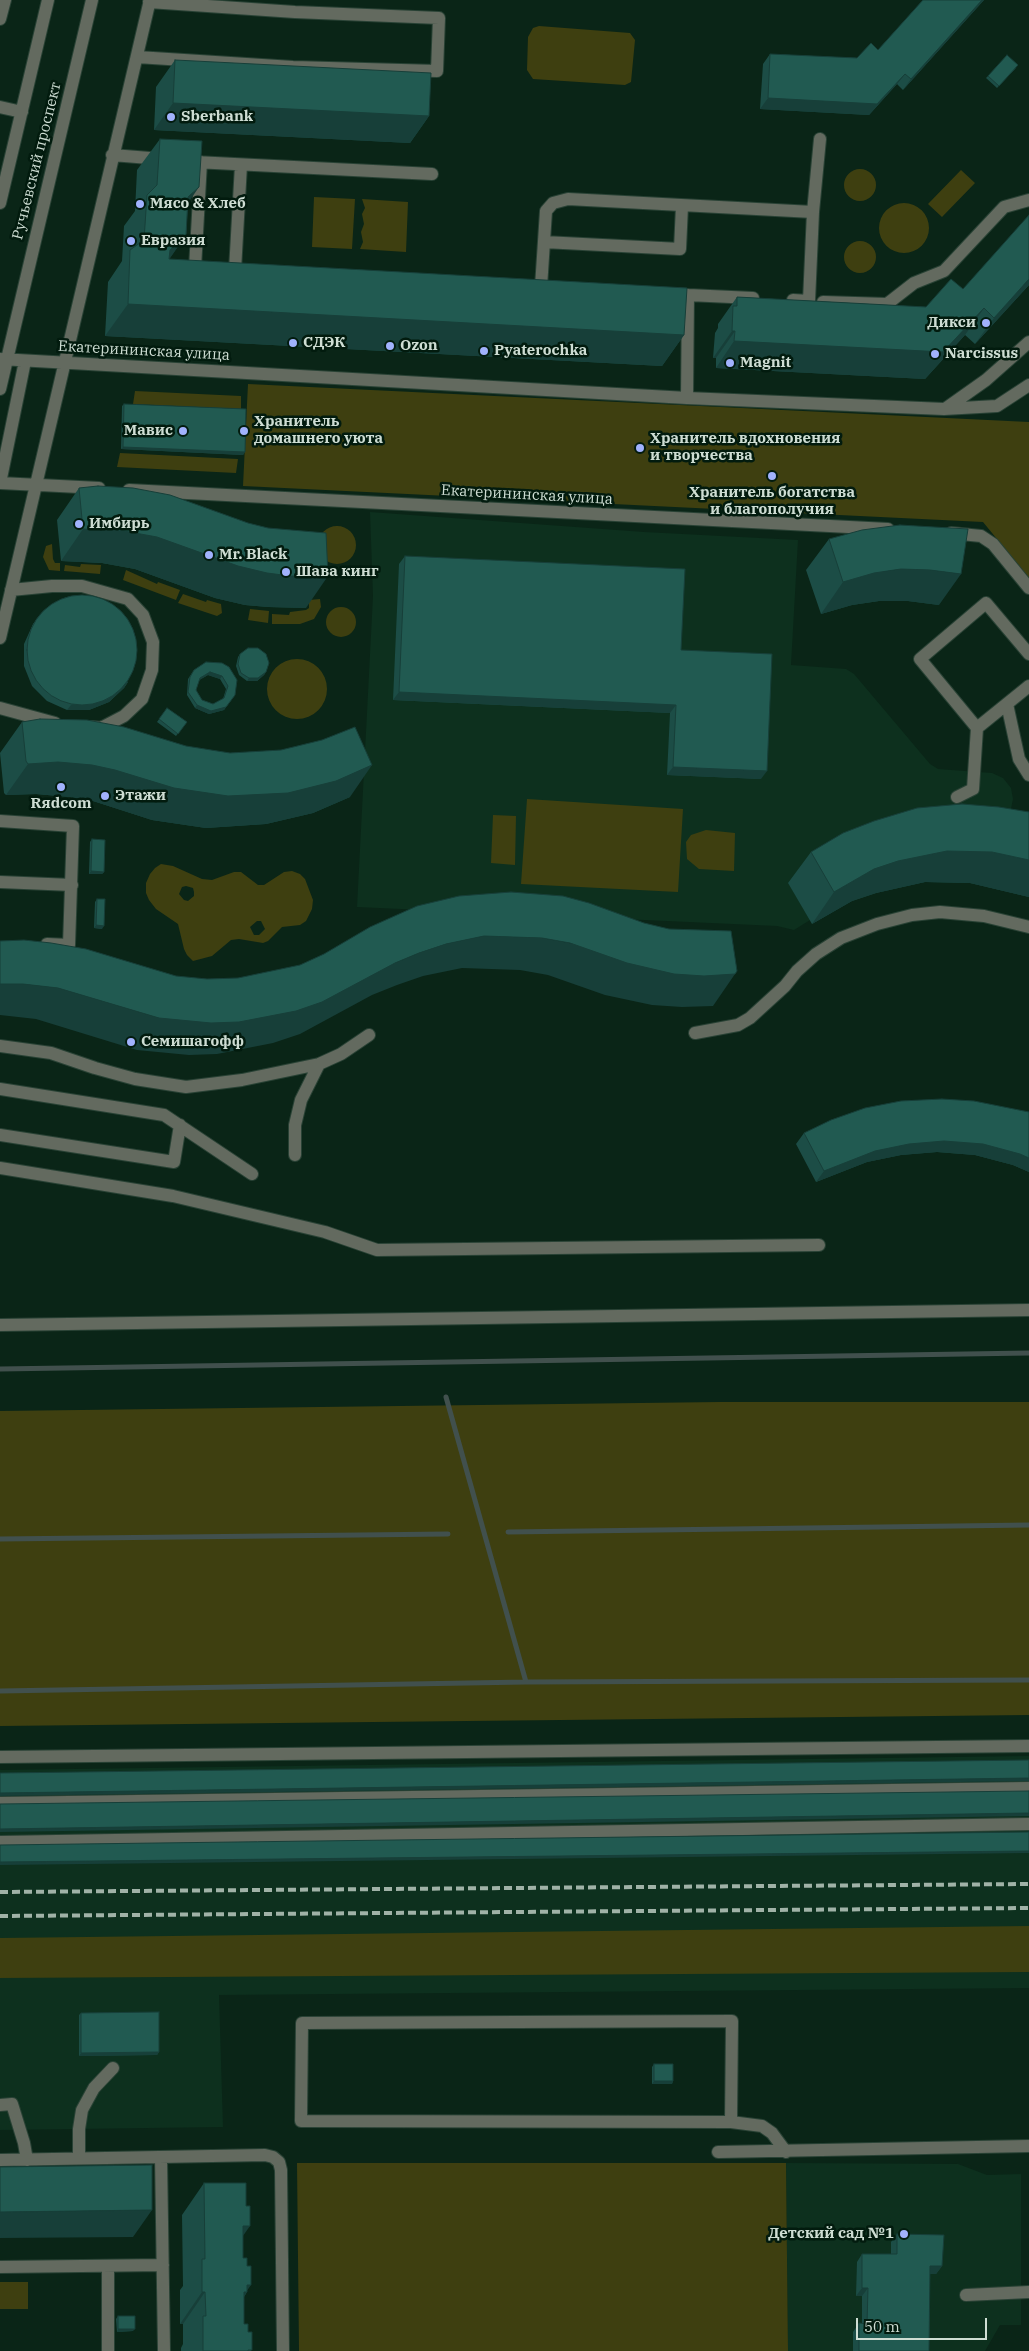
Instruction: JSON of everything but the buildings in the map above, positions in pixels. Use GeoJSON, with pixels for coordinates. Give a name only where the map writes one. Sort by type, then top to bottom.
{"type":"FeatureCollection","features":[{"type":"Feature","properties":{"kind":"street"},"geometry":{"type":"LineString","coordinates":[[0,19],[5,0]]}},
{"type":"Feature","properties":{"kind":"street"},"geometry":{"type":"LineString","coordinates":[[0,203],[48,0]]}},
{"type":"Feature","properties":{"kind":"street","name":"Ручьевский проспект"},"geometry":{"type":"LineString","coordinates":[[0,389],[3,359],[92,0]]}},
{"type":"Feature","properties":{"kind":"street"},"geometry":{"type":"LineString","coordinates":[[0,638],[149,1],[295,12],[438,18],[437,71],[292,67],[137,57]]}},
{"type":"Feature","properties":{"kind":"street"},"geometry":{"type":"LineString","coordinates":[[0,107],[22,112]]}},
{"type":"Feature","properties":{"kind":"street"},"geometry":{"type":"LineString","coordinates":[[809,301],[813,212],[820,139]]}},
{"type":"Feature","properties":{"kind":"street"},"geometry":{"type":"LineString","coordinates":[[112,155],[180,161],[432,174]]}},
{"type":"Feature","properties":{"kind":"street"},"geometry":{"type":"LineString","coordinates":[[201,162],[195,268],[251,271]]}},
{"type":"Feature","properties":{"kind":"street"},"geometry":{"type":"LineString","coordinates":[[235,270],[241,164]]}},
{"type":"Feature","properties":{"kind":"street"},"geometry":{"type":"LineString","coordinates":[[541,286],[546,211],[553,203],[568,200],[813,212]]}},
{"type":"Feature","properties":{"kind":"street"},"geometry":{"type":"LineString","coordinates":[[781,300],[887,304],[914,283],[944,272],[1004,207],[1029,200]]}},
{"type":"Feature","properties":{"kind":"street"},"geometry":{"type":"LineString","coordinates":[[544,242],[680,249],[682,206]]}},
{"type":"Feature","properties":{"kind":"street"},"geometry":{"type":"LineString","coordinates":[[659,294],[762,299]]}},
{"type":"Feature","properties":{"kind":"street"},"geometry":{"type":"LineString","coordinates":[[686,398],[688,296]]}},
{"type":"Feature","properties":{"kind":"street"},"geometry":{"type":"LineString","coordinates":[[944,410],[986,380],[1029,342]]}},
{"type":"Feature","properties":{"kind":"street","name":"Екатерининская улица"},"geometry":{"type":"LineString","coordinates":[[3,359],[686,398],[944,410],[997,406],[1029,385]]}},
{"type":"Feature","properties":{"kind":"street"},"geometry":{"type":"LineString","coordinates":[[0,483],[25,361]]}},
{"type":"Feature","properties":{"kind":"street","name":"Екатерининская улица"},"geometry":{"type":"LineString","coordinates":[[0,483],[903,530]]}},
{"type":"Feature","properties":{"kind":"street"},"geometry":{"type":"LineString","coordinates":[[940,532],[981,536],[993,544],[1029,588]]}},
{"type":"Feature","properties":{"kind":"street"},"geometry":{"type":"LineString","coordinates":[[12,590],[52,586],[82,586],[128,599],[143,615],[153,642],[152,670],[142,699],[124,716],[101,728],[83,726]]}},
{"type":"Feature","properties":{"kind":"street"},"geometry":{"type":"LineString","coordinates":[[957,797],[974,789],[977,728],[920,659],[986,604],[1029,654]]}},
{"type":"Feature","properties":{"kind":"street"},"geometry":{"type":"LineString","coordinates":[[977,728],[1029,686]]}},
{"type":"Feature","properties":{"kind":"street"},"geometry":{"type":"LineString","coordinates":[[1007,704],[1019,759],[1029,775]]}},
{"type":"Feature","properties":{"kind":"street"},"geometry":{"type":"LineString","coordinates":[[0,708],[46,722],[65,725]]}},
{"type":"Feature","properties":{"kind":"street"},"geometry":{"type":"LineString","coordinates":[[0,821],[73,826],[69,945],[30,943]]}},
{"type":"Feature","properties":{"kind":"street"},"geometry":{"type":"LineString","coordinates":[[0,882],[72,885]]}},
{"type":"Feature","properties":{"kind":"street"},"geometry":{"type":"LineString","coordinates":[[696,1033],[738,1025],[750,1018],[786,986],[797,971],[816,954],[840,938],[877,924],[912,915],[940,912],[984,916],[1029,927]]}},
{"type":"Feature","properties":{"kind":"street"},"geometry":{"type":"LineString","coordinates":[[0,1046],[51,1053],[94,1068],[135,1079],[186,1087],[242,1080],[319,1064],[341,1054],[369,1035]]}},
{"type":"Feature","properties":{"kind":"street"},"geometry":{"type":"LineString","coordinates":[[295,1155],[295,1125],[300,1100],[319,1064]]}},
{"type":"Feature","properties":{"kind":"street"},"geometry":{"type":"LineString","coordinates":[[0,1089],[164,1115],[252,1174]]}},
{"type":"Feature","properties":{"kind":"street"},"geometry":{"type":"LineString","coordinates":[[0,1135],[174,1162],[180,1125]]}},
{"type":"Feature","properties":{"kind":"street"},"geometry":{"type":"LineString","coordinates":[[0,1168],[173,1196],[325,1232],[377,1250],[819,1245]]}},
{"type":"Feature","properties":{"kind":"street"},"geometry":{"type":"LineString","coordinates":[[0,1325],[1029,1310]]}},
{"type":"Feature","properties":{"kind":"street"},"geometry":{"type":"LineString","coordinates":[[0,1757],[1029,1746]]}},
{"type":"Feature","properties":{"kind":"street"},"geometry":{"type":"LineString","coordinates":[[0,1803],[1029,1788]]}},
{"type":"Feature","properties":{"kind":"street"},"geometry":{"type":"LineString","coordinates":[[0,1842],[1029,1824]]}},
{"type":"Feature","properties":{"kind":"street"},"geometry":{"type":"LineString","coordinates":[[731,2122],[732,2021],[302,2023],[301,2121],[731,2122],[762,2126],[772,2132],[786,2152]]}},
{"type":"Feature","properties":{"kind":"street"},"geometry":{"type":"LineString","coordinates":[[79,2158],[79,2129],[82,2110],[94,2088],[113,2068]]}},
{"type":"Feature","properties":{"kind":"street"},"geometry":{"type":"LineString","coordinates":[[0,2105],[12,2104],[24,2143],[27,2160]]}},
{"type":"Feature","properties":{"kind":"street"},"geometry":{"type":"LineString","coordinates":[[718,2152],[1029,2146]]}},
{"type":"Feature","properties":{"kind":"street"},"geometry":{"type":"LineString","coordinates":[[0,2160],[265,2154],[273,2157],[279,2162],[281,2170],[283,2351]]}},
{"type":"Feature","properties":{"kind":"street"},"geometry":{"type":"LineString","coordinates":[[161,2157],[164,2351]]}},
{"type":"Feature","properties":{"kind":"street"},"geometry":{"type":"LineString","coordinates":[[0,2267],[163,2265]]}},
{"type":"Feature","properties":{"kind":"street"},"geometry":{"type":"LineString","coordinates":[[108,2266],[108,2351]]}},
{"type":"Feature","properties":{"kind":"street"},"geometry":{"type":"LineString","coordinates":[[966,2295],[1029,2292]]}},
{"type":"Feature","properties":{"kind":"shaded area"},"geometry":{"type":"Polygon","coordinates":[[[539,26],[630,33],[635,40],[631,82],[625,85],[533,79],[527,70],[528,37],[533,28],[539,26]]]}},
{"type":"Feature","properties":{"kind":"shaded area"},"geometry":{"type":"Polygon","coordinates":[[[860,169],[871,174],[876,185],[871,196],[860,201],[849,196],[844,185],[849,174],[860,169]]]}},
{"type":"Feature","properties":{"kind":"shaded area"},"geometry":{"type":"Polygon","coordinates":[[[961,170],[975,183],[942,217],[928,204],[961,170]]]}},
{"type":"Feature","properties":{"kind":"shaded area"},"geometry":{"type":"Polygon","coordinates":[[[314,197],[355,199],[352,249],[312,247],[314,197]]]}},
{"type":"Feature","properties":{"kind":"shaded area"},"geometry":{"type":"Polygon","coordinates":[[[362,199],[408,202],[406,252],[360,249],[363,242],[361,232],[364,224],[362,214],[365,208],[362,199]]]}},
{"type":"Feature","properties":{"kind":"shaded area"},"geometry":{"type":"Polygon","coordinates":[[[899,203],[909,203],[922,210],[929,223],[929,233],[922,246],[909,253],[899,253],[890,249],[883,242],[879,233],[879,223],[883,214],[890,207],[899,203]]]}},
{"type":"Feature","properties":{"kind":"shaded area"},"geometry":{"type":"Polygon","coordinates":[[[860,241],[866,242],[871,246],[875,251],[875,263],[871,268],[866,272],[860,273],[854,272],[849,268],[845,263],[844,257],[845,251],[849,246],[854,242],[860,241]]]}},
{"type":"Feature","properties":{"kind":"shaded area"},"geometry":{"type":"Polygon","coordinates":[[[248,384],[1029,422],[1029,578],[983,522],[243,486],[248,384]]]}},
{"type":"Feature","properties":{"kind":"shaded area"},"geometry":{"type":"Polygon","coordinates":[[[135,391],[241,396],[241,409],[133,404],[135,391]]]}},
{"type":"Feature","properties":{"kind":"shaded area"},"geometry":{"type":"Polygon","coordinates":[[[120,453],[238,459],[236,473],[117,467],[120,453]]]}},
{"type":"Feature","properties":{"kind":"shaded area"},"geometry":{"type":"Polygon","coordinates":[[[370,512],[644,532],[798,540],[791,665],[846,669],[854,674],[930,764],[938,769],[992,773],[1003,778],[1011,788],[1013,799],[1004,843],[789,884],[810,920],[794,930],[777,926],[357,907],[373,596],[370,512]]]}},
{"type":"Feature","properties":{"kind":"shaded area"},"geometry":{"type":"Polygon","coordinates":[[[337,526],[350,532],[356,545],[350,558],[337,564],[324,558],[318,545],[324,532],[337,526]]]}},
{"type":"Feature","properties":{"kind":"shaded area"},"geometry":{"type":"Polygon","coordinates":[[[52,544],[53,559],[55,563],[60,563],[60,571],[49,570],[43,557],[46,546],[52,544]]]}},
{"type":"Feature","properties":{"kind":"shaded area"},"geometry":{"type":"Polygon","coordinates":[[[81,564],[101,565],[100,574],[64,571],[65,565],[80,567],[81,564]]]}},
{"type":"Feature","properties":{"kind":"shaded area"},"geometry":{"type":"Polygon","coordinates":[[[126,570],[157,584],[158,582],[180,590],[176,600],[123,580],[126,570]]]}},
{"type":"Feature","properties":{"kind":"shaded area"},"geometry":{"type":"Polygon","coordinates":[[[183,594],[206,602],[207,600],[221,604],[222,613],[217,616],[178,603],[183,594]]]}},
{"type":"Feature","properties":{"kind":"shaded area"},"geometry":{"type":"Polygon","coordinates":[[[320,599],[321,607],[314,619],[300,624],[272,624],[272,614],[289,615],[290,612],[306,610],[309,608],[309,600],[320,599]]]}},
{"type":"Feature","properties":{"kind":"shaded area"},"geometry":{"type":"Polygon","coordinates":[[[341,607],[351,612],[356,622],[351,632],[341,637],[331,632],[326,622],[331,612],[341,607]]]}},
{"type":"Feature","properties":{"kind":"shaded area"},"geometry":{"type":"Polygon","coordinates":[[[250,609],[269,611],[268,623],[248,620],[250,609]]]}},
{"type":"Feature","properties":{"kind":"shaded area"},"geometry":{"type":"Polygon","coordinates":[[[297,659],[314,664],[322,672],[327,689],[322,706],[314,714],[297,719],[280,714],[272,706],[267,689],[272,672],[280,664],[297,659]]]}},
{"type":"Feature","properties":{"kind":"shaded area"},"geometry":{"type":"Polygon","coordinates":[[[527,799],[683,809],[678,892],[521,884],[527,799]]]}},
{"type":"Feature","properties":{"kind":"shaded area"},"geometry":{"type":"Polygon","coordinates":[[[493,815],[516,816],[515,865],[491,863],[493,815]]]}},
{"type":"Feature","properties":{"kind":"shaded area"},"geometry":{"type":"Polygon","coordinates":[[[706,830],[735,833],[734,871],[699,869],[687,859],[686,842],[691,835],[706,830]]]}},
{"type":"Feature","properties":{"kind":"shaded area"},"geometry":{"type":"Polygon","coordinates":[[[161,864],[173,866],[202,879],[212,880],[234,872],[241,872],[258,885],[264,885],[284,872],[292,871],[300,874],[305,879],[313,900],[312,909],[306,921],[300,925],[282,927],[268,941],[263,943],[239,939],[231,940],[212,956],[193,961],[184,949],[178,924],[156,909],[146,893],[146,883],[155,868],[161,864]],[[182,887],[179,894],[184,900],[188,901],[194,896],[194,892],[193,888],[182,887]],[[257,921],[250,927],[254,935],[259,935],[265,929],[261,921],[257,921]]]}},
{"type":"Feature","properties":{"kind":"shaded area"},"geometry":{"type":"Polygon","coordinates":[[[720,1402],[1029,1402],[1029,1715],[0,1726],[0,1411],[720,1402]]]}},
{"type":"Feature","properties":{"kind":"shaded area"},"geometry":{"type":"Polygon","coordinates":[[[1029,1756],[1029,1988],[219,1995],[223,2127],[0,2130],[0,1770],[1029,1756]]]}},
{"type":"Feature","properties":{"kind":"shaded area"},"geometry":{"type":"Polygon","coordinates":[[[1029,1926],[1029,1972],[0,1978],[0,1938],[1029,1926]]]}},
{"type":"Feature","properties":{"kind":"shaded area"},"geometry":{"type":"Polygon","coordinates":[[[297,2163],[786,2163],[788,2351],[299,2351],[297,2163]]]}},
{"type":"Feature","properties":{"kind":"shaded area","name":"Детский сад №1"},"geometry":{"type":"Polygon","coordinates":[[[786,2163],[958,2164],[987,2175],[1021,2174],[1021,2325],[1000,2325],[985,2351],[788,2351],[786,2163]]]}},
{"type":"Feature","properties":{"kind":"shaded area"},"geometry":{"type":"Polygon","coordinates":[[[0,2282],[28,2282],[28,2309],[0,2309],[0,2282]]]}},
{"type":"Feature","properties":{"kind":"waterway"},"geometry":{"type":"LineString","coordinates":[[0,1369],[1029,1353]]}},
{"type":"Feature","properties":{"kind":"waterway"},"geometry":{"type":"LineString","coordinates":[[446,1397],[526,1682]]}},
{"type":"Feature","properties":{"kind":"waterway"},"geometry":{"type":"LineString","coordinates":[[508,1532],[1029,1525]]}},
{"type":"Feature","properties":{"kind":"waterway"},"geometry":{"type":"LineString","coordinates":[[0,1539],[448,1534]]}},
{"type":"Feature","properties":{"kind":"waterway"},"geometry":{"type":"LineString","coordinates":[[0,1691],[526,1682],[1029,1680]]}},
{"type":"Feature","properties":{"kind":"railway"},"geometry":{"type":"LineString","coordinates":[[0,1892],[1029,1884]]}},
{"type":"Feature","properties":{"kind":"railway"},"geometry":{"type":"LineString","coordinates":[[0,1916],[1029,1908]]}},
{"type":"Feature","properties":{"kind":"place","name":"Sberbank"},"geometry":{"type":"Point","coordinates":[171,117]}},
{"type":"Feature","properties":{"kind":"place","name":"Мясо & Хлеб"},"geometry":{"type":"Point","coordinates":[140,204]}},
{"type":"Feature","properties":{"kind":"place","name":"Евразия"},"geometry":{"type":"Point","coordinates":[131,241]}},
{"type":"Feature","properties":{"kind":"place","name":"Дикси"},"geometry":{"type":"Point","coordinates":[986,323]}},
{"type":"Feature","properties":{"kind":"place","name":"СДЭК"},"geometry":{"type":"Point","coordinates":[293,343]}},
{"type":"Feature","properties":{"kind":"place","name":"Ozon"},"geometry":{"type":"Point","coordinates":[390,346]}},
{"type":"Feature","properties":{"kind":"place","name":"Pyaterochka"},"geometry":{"type":"Point","coordinates":[484,351]}},
{"type":"Feature","properties":{"kind":"place","name":"Narcissus"},"geometry":{"type":"Point","coordinates":[935,354]}},
{"type":"Feature","properties":{"kind":"place","name":"Magnit"},"geometry":{"type":"Point","coordinates":[730,363]}},
{"type":"Feature","properties":{"kind":"place","name":"Мавис"},"geometry":{"type":"Point","coordinates":[183,431]}},
{"type":"Feature","properties":{"kind":"place","name":"Хранитель домашнего уюта"},"geometry":{"type":"Point","coordinates":[244,431]}},
{"type":"Feature","properties":{"kind":"place","name":"Хранитель вдохновения и творчества"},"geometry":{"type":"Point","coordinates":[640,448]}},
{"type":"Feature","properties":{"kind":"place","name":"Хранитель богатства и благополучия"},"geometry":{"type":"Point","coordinates":[772,476]}},
{"type":"Feature","properties":{"kind":"place","name":"Имбирь"},"geometry":{"type":"Point","coordinates":[79,524]}},
{"type":"Feature","properties":{"kind":"place","name":"Mr. Black"},"geometry":{"type":"Point","coordinates":[209,555]}},
{"type":"Feature","properties":{"kind":"place","name":"Шава кинг"},"geometry":{"type":"Point","coordinates":[286,572]}},
{"type":"Feature","properties":{"kind":"place","name":"Rяdcom"},"geometry":{"type":"Point","coordinates":[61,787]}},
{"type":"Feature","properties":{"kind":"place","name":"Этажи"},"geometry":{"type":"Point","coordinates":[105,796]}},
{"type":"Feature","properties":{"kind":"place","name":"Семишагофф"},"geometry":{"type":"Point","coordinates":[131,1042]}},
{"type":"Feature","properties":{"kind":"place","name":"Детский сад №1"},"geometry":{"type":"Point","coordinates":[904,2234]}}]}
